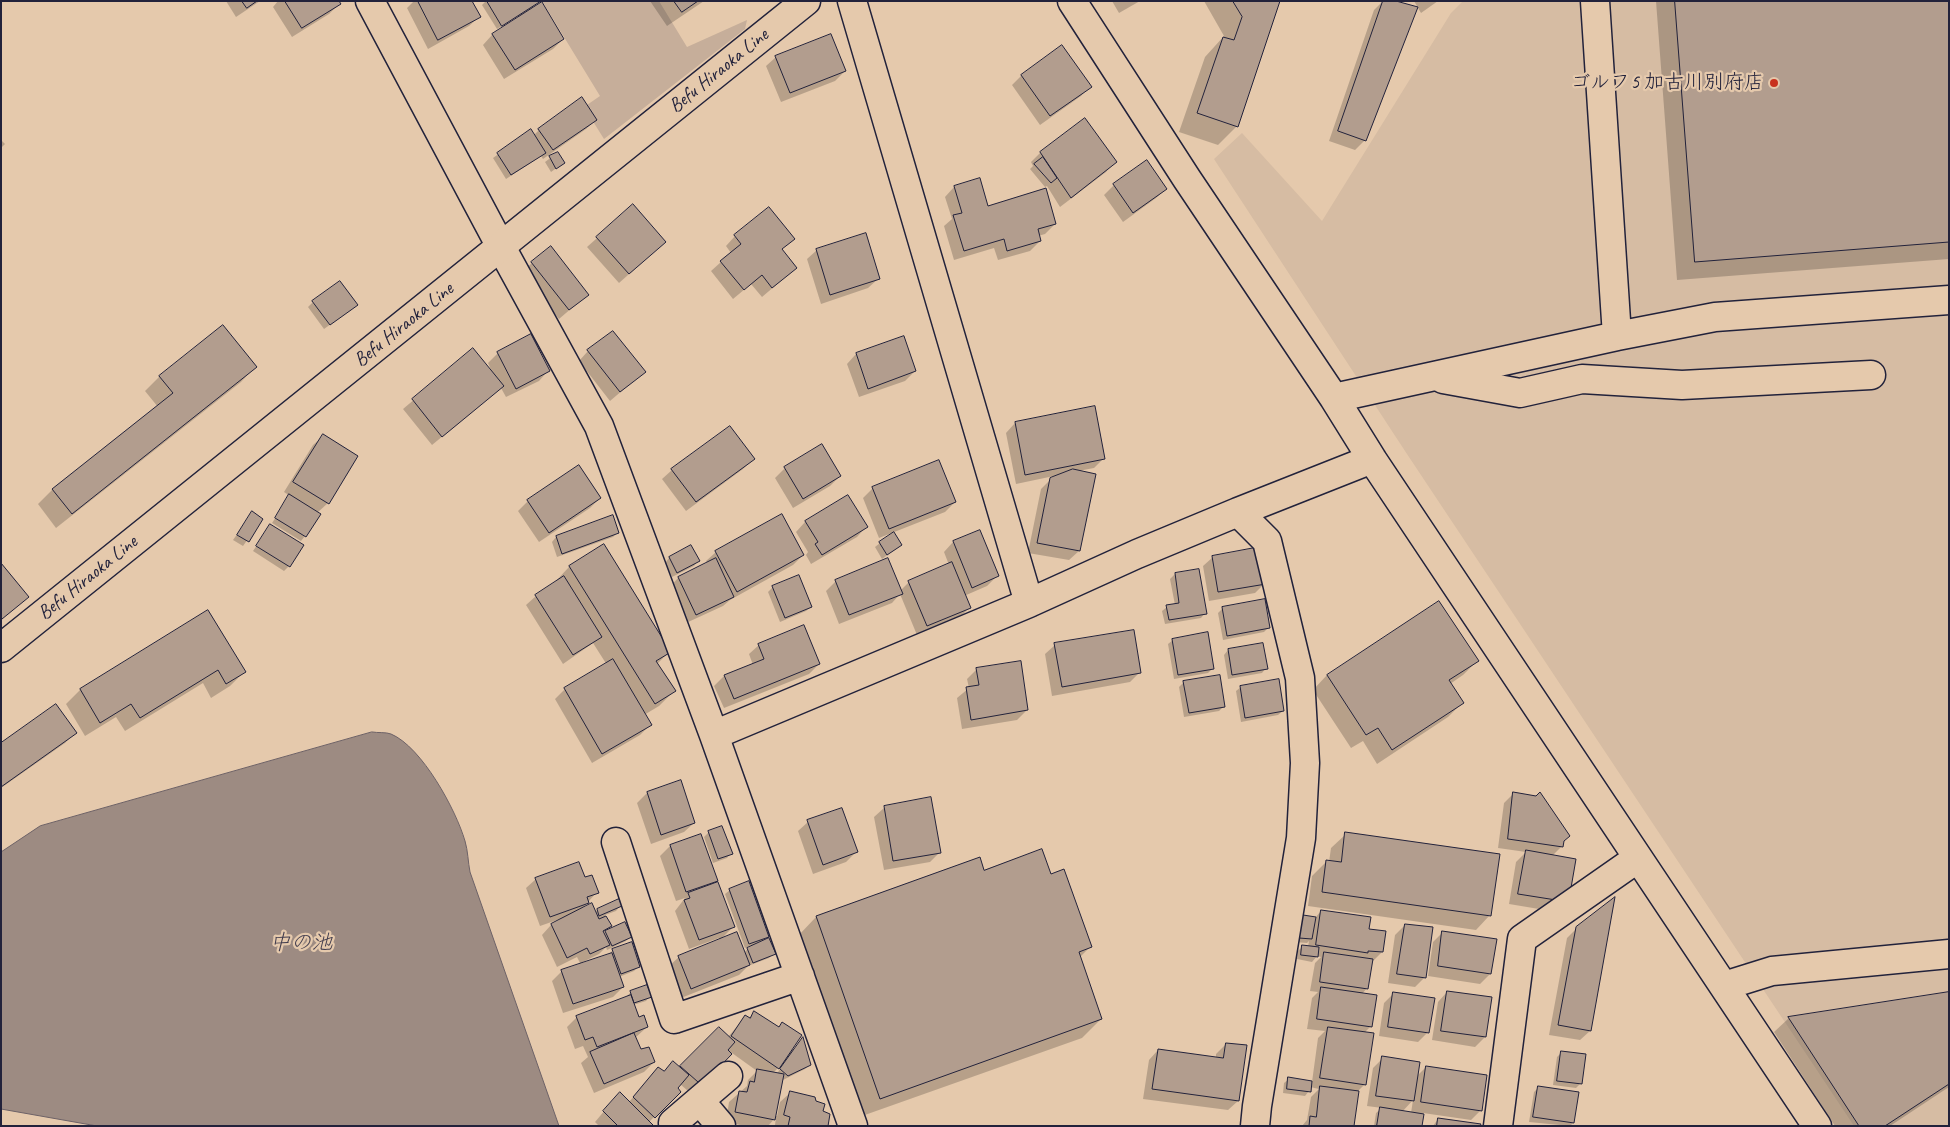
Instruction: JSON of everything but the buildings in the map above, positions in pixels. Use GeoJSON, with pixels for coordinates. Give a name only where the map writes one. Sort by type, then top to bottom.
{"type":"FeatureCollection","features":[{"type":"Feature","properties":{"kind":"street"},"geometry":{"type":"LineString","coordinates":[[370,1],[500,247],[599,426],[714,735],[853,1126]]}},
{"type":"Feature","properties":{"kind":"street","name":"Befu Hiraoka Line"},"geometry":{"type":"LineString","coordinates":[[1,648],[806,1]]}},
{"type":"Feature","properties":{"kind":"street"},"geometry":{"type":"LineString","coordinates":[[852,1],[1029,604]]}},
{"type":"Feature","properties":{"kind":"street"},"geometry":{"type":"LineString","coordinates":[[1072,1],[1187,179],[1372,458],[1818,1126]]}},
{"type":"Feature","properties":{"kind":"street"},"geometry":{"type":"LineString","coordinates":[[1595,1],[1618,336]]}},
{"type":"Feature","properties":{"kind":"street"},"geometry":{"type":"LineString","coordinates":[[1334,398],[1618,336],[1715,317],[1949,300]]}},
{"type":"Feature","properties":{"kind":"street"},"geometry":{"type":"LineString","coordinates":[[1431,376],[1520,393],[1582,378],[1682,385],[1871,375]]}},
{"type":"Feature","properties":{"kind":"street"},"geometry":{"type":"LineString","coordinates":[[714,735],[1029,604],[1137,554],[1372,458]]}},
{"type":"Feature","properties":{"kind":"street"},"geometry":{"type":"LineString","coordinates":[[1238,512],[1267,541],[1300,678],[1305,763],[1302,838],[1255,1126]]}},
{"type":"Feature","properties":{"kind":"street"},"geometry":{"type":"LineString","coordinates":[[616,842],[674,1019],[800,976]]}},
{"type":"Feature","properties":{"kind":"street"},"geometry":{"type":"LineString","coordinates":[[1498,1126],[1522,939],[1638,858]]}},
{"type":"Feature","properties":{"kind":"street"},"geometry":{"type":"LineString","coordinates":[[1724,986],[1772,971],[1949,954]]}},
{"type":"Feature","properties":{"kind":"street"},"geometry":{"type":"LineString","coordinates":[[673,1123],[728,1076]]}},
{"type":"Feature","properties":{"kind":"street"},"geometry":{"type":"LineString","coordinates":[[700,1100],[720,1126]]}},
{"type":"Feature","properties":{"kind":"shaded area"},"geometry":{"type":"Polygon","coordinates":[[[542,1],[659,1],[687,47],[747,20],[745,29],[604,139],[584,107],[600,96],[542,1]]]}},
{"type":"Feature","properties":{"kind":"shaded area"},"geometry":{"type":"Polygon","coordinates":[[[1463,1],[1949,1],[1949,1126],[1854,1126],[1405,451],[1214,159],[1242,133],[1322,221],[1451,13],[1463,1]]]}},
{"type":"Feature","properties":{"kind":"water","name":"中の池"},"geometry":{"type":"Polygon","coordinates":[[[372,732],[391,734],[403,741],[426,765],[454,813],[465,841],[470,872],[559,1126],[97,1126],[1,1109],[1,852],[40,826],[372,732]]]}},
{"type":"Feature","properties":{"kind":"place","name":"ゴルフ5 加古川別府店"},"geometry":{"type":"Point","coordinates":[1774,83]}}]}
